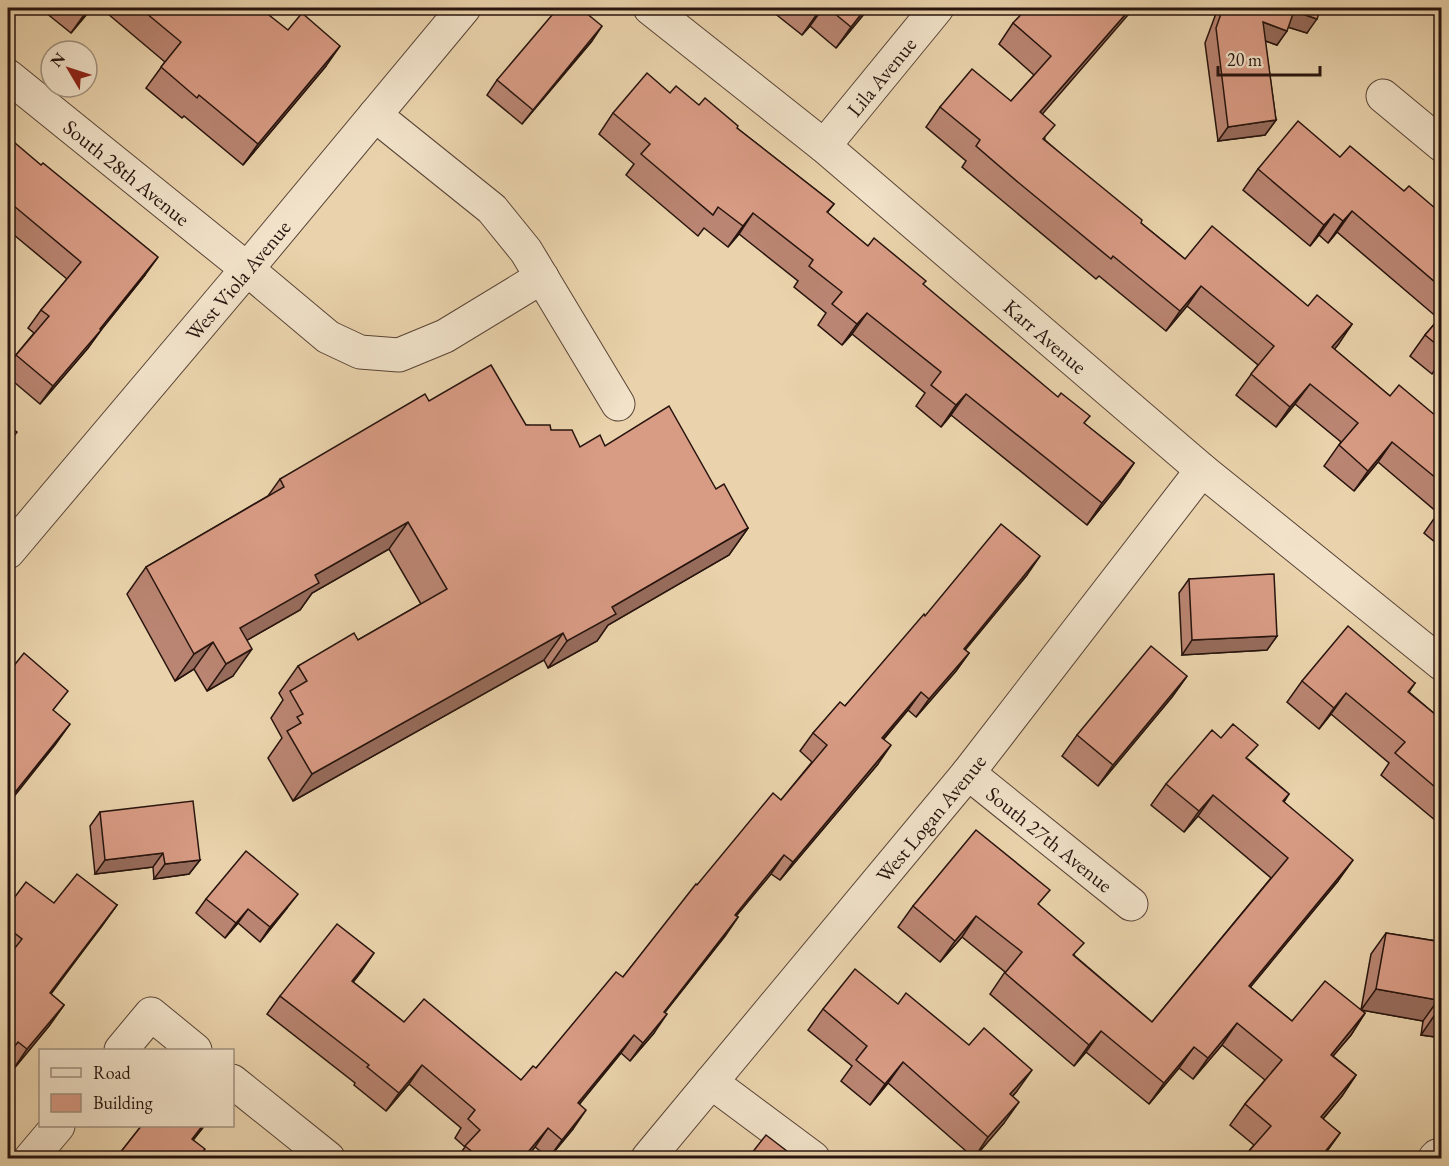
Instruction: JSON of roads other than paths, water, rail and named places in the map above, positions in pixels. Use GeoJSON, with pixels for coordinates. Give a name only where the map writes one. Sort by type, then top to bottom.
{"type":"FeatureCollection","features":[{"type":"Feature","properties":{"kind":"street","name":"West Viola Avenue"},"geometry":{"type":"LineString","coordinates":[[8,552],[464,8]]}},
{"type":"Feature","properties":{"kind":"street","name":"Karr Avenue"},"geometry":{"type":"LineString","coordinates":[[650,8],[824,146],[1202,470],[1442,664]]}},
{"type":"Feature","properties":{"kind":"street","name":"Lila Avenue"},"geometry":{"type":"LineString","coordinates":[[824,146],[938,8]]}},
{"type":"Feature","properties":{"kind":"street","name":"South 28th Avenue"},"geometry":{"type":"LineString","coordinates":[[8,76],[247,269],[328,338],[360,352],[399,355],[445,336],[542,277]]}},
{"type":"Feature","properties":{"kind":"street"},"geometry":{"type":"LineString","coordinates":[[1383,96],[1442,145]]}},
{"type":"Feature","properties":{"kind":"street"},"geometry":{"type":"LineString","coordinates":[[375,115],[492,209],[526,251],[618,404]]}},
{"type":"Feature","properties":{"kind":"street","name":"West Logan Avenue"},"geometry":{"type":"LineString","coordinates":[[648,1158],[968,772],[1202,470]]}},
{"type":"Feature","properties":{"kind":"street","name":"South 27th Avenue"},"geometry":{"type":"LineString","coordinates":[[968,772],[1131,904]]}},
{"type":"Feature","properties":{"kind":"street"},"geometry":{"type":"LineString","coordinates":[[122,1049],[151,1014],[194,1049]]}},
{"type":"Feature","properties":{"kind":"street"},"geometry":{"type":"LineString","coordinates":[[711,1082],[813,1158]]}},
{"type":"Feature","properties":{"kind":"street"},"geometry":{"type":"LineString","coordinates":[[234,1083],[328,1158]]}},
{"type":"Feature","properties":{"kind":"street"},"geometry":{"type":"LineString","coordinates":[[31,1158],[56,1127]]}}]}
